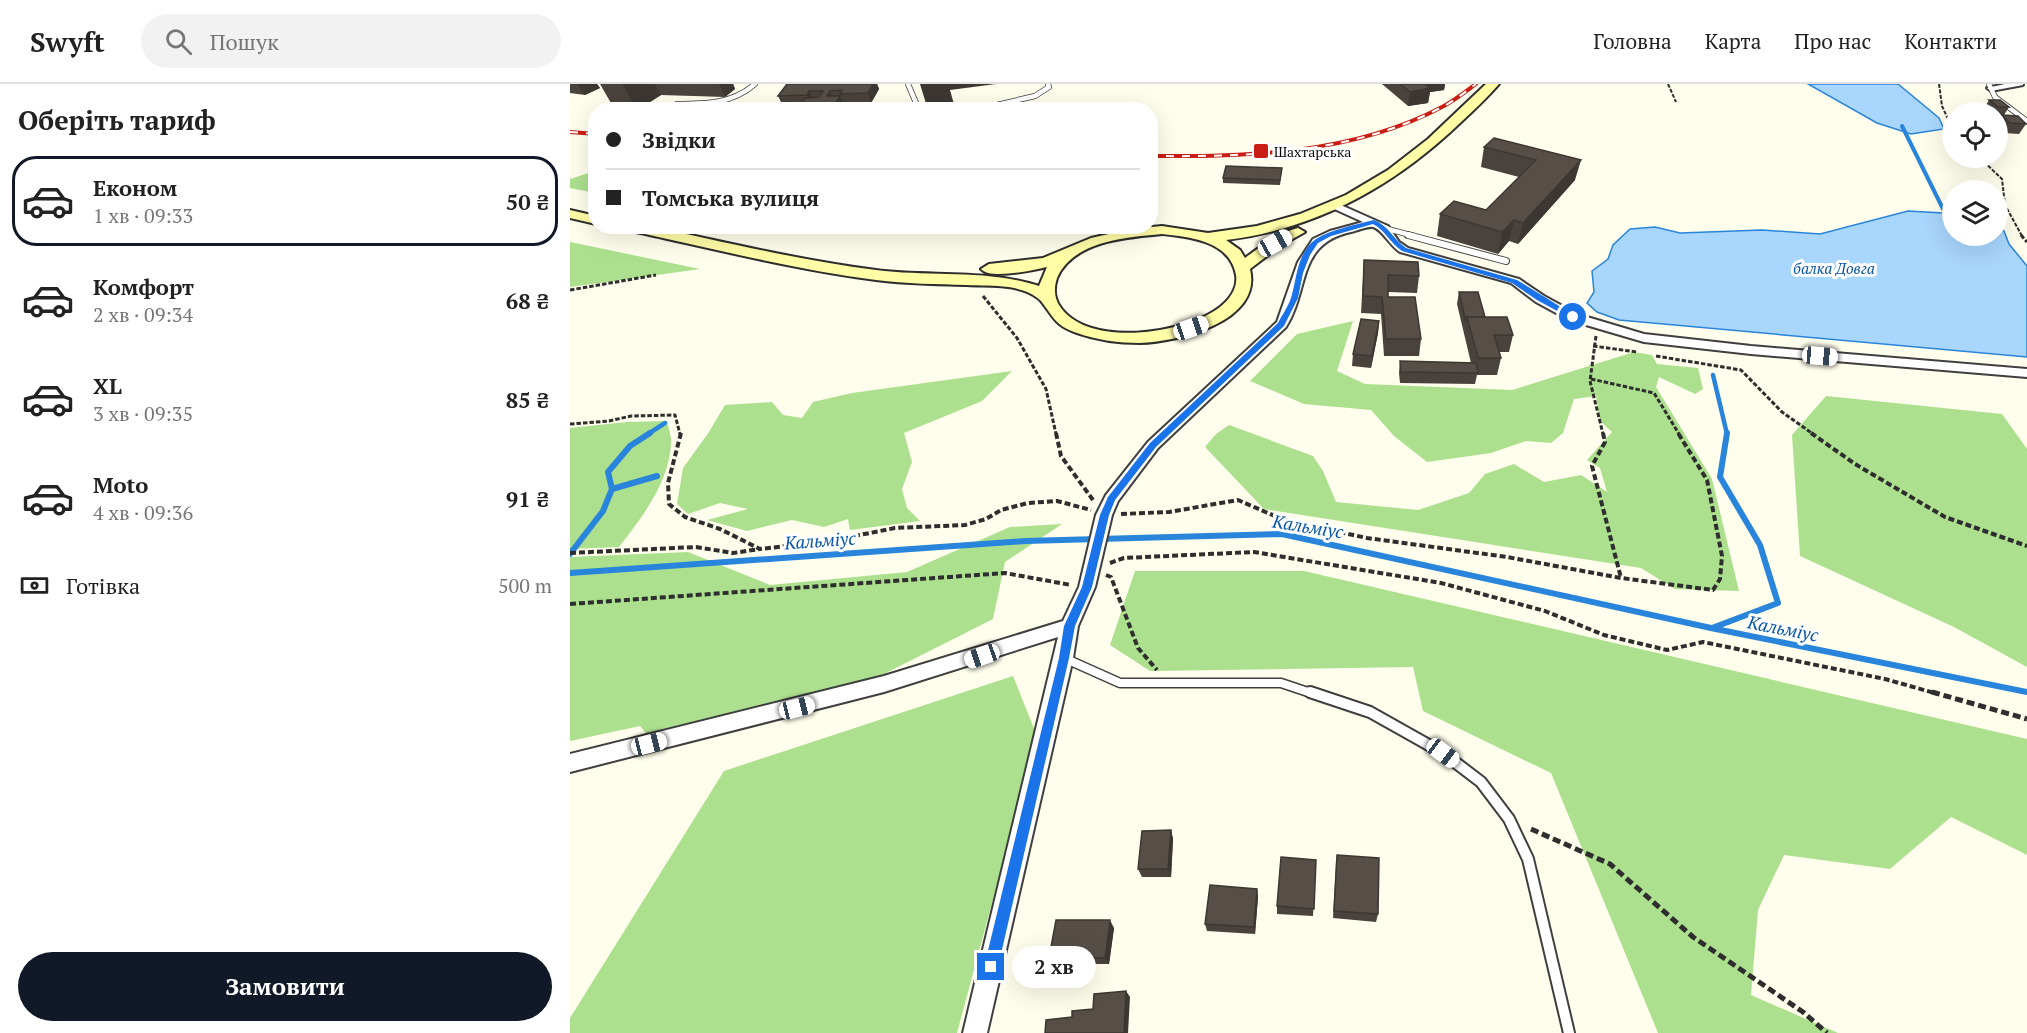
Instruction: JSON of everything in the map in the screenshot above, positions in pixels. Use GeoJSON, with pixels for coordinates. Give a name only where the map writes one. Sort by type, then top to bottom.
{"type":"FeatureCollection","features":[{"type":"Feature","properties":{"kind":"main road"},"geometry":{"type":"LineString","coordinates":[[1208,238],[1264,231],[1334,205],[1393,173],[1498,88]]}},
{"type":"Feature","properties":{"kind":"main road"},"geometry":{"type":"LineString","coordinates":[[1244,267],[1259,253],[1285,237],[1349,212],[1409,176],[1464,131],[1498,88]]}},
{"type":"Feature","properties":{"kind":"main road"},"geometry":{"type":"LineString","coordinates":[[570,203],[588,206]]}},
{"type":"Feature","properties":{"kind":"main road"},"geometry":{"type":"LineString","coordinates":[[570,214],[588,218]]}},
{"type":"Feature","properties":{"kind":"main road"},"geometry":{"type":"LineString","coordinates":[[665,234],[833,269],[916,279],[1010,282],[1029,287],[1047,298],[1055,312],[1071,324],[1093,333],[1120,337],[1149,337],[1187,329],[1204,323],[1225,311],[1239,297],[1245,282],[1244,267],[1231,250],[1208,238],[1186,232],[1158,230]]}},
{"type":"Feature","properties":{"kind":"main road"},"geometry":{"type":"LineString","coordinates":[[721,234],[805,252],[886,264],[976,269],[1036,265],[1059,259],[1088,244]]}},
{"type":"Feature","properties":{"kind":"main road"},"geometry":{"type":"LineString","coordinates":[[1047,298],[1049,278],[1055,268],[1074,251],[1088,244],[1123,234]]}},
{"type":"Feature","properties":{"kind":"street"},"geometry":{"type":"LineString","coordinates":[[1990,86],[2018,84],[2027,86]]}},
{"type":"Feature","properties":{"kind":"street"},"geometry":{"type":"LineString","coordinates":[[1334,205],[1379,225],[1395,244],[1404,250],[1515,281],[1540,299],[1573,317],[1644,338],[1739,349],[2027,373]]}},
{"type":"Feature","properties":{"kind":"street"},"geometry":{"type":"LineString","coordinates":[[975,1033],[1064,658],[1069,626],[1091,571],[1104,515],[1118,489],[1153,445],[1282,324],[1294,298],[1299,273],[1306,255],[1316,242],[1329,235],[1379,225]]}},
{"type":"Feature","properties":{"kind":"street"},"geometry":{"type":"LineString","coordinates":[[570,763],[818,703],[963,663],[1069,626]]}},
{"type":"Feature","properties":{"kind":"lane"},"geometry":{"type":"LineString","coordinates":[[725,102],[741,95],[754,84]]}},
{"type":"Feature","properties":{"kind":"lane"},"geometry":{"type":"LineString","coordinates":[[908,84],[916,102]]}},
{"type":"Feature","properties":{"kind":"lane"},"geometry":{"type":"LineString","coordinates":[[1009,102],[1044,92],[1048,84]]}},
{"type":"Feature","properties":{"kind":"lane"},"geometry":{"type":"LineString","coordinates":[[1990,86],[1995,97],[2027,121]]}},
{"type":"Feature","properties":{"kind":"lane"},"geometry":{"type":"LineString","coordinates":[[1379,225],[1506,261]]}},
{"type":"Feature","properties":{"kind":"lane"},"geometry":{"type":"LineString","coordinates":[[1064,658],[1120,683],[1281,683],[1370,712],[1443,753],[1481,782],[1509,819],[1528,859],[1569,1033]]}},
{"type":"Feature","properties":{"kind":"path"},"geometry":{"type":"LineString","coordinates":[[1668,84],[1676,102]]}},
{"type":"Feature","properties":{"kind":"path"},"geometry":{"type":"LineString","coordinates":[[1939,84],[1942,106]]}},
{"type":"Feature","properties":{"kind":"path"},"geometry":{"type":"LineString","coordinates":[[2008,213],[2027,242]]}},
{"type":"Feature","properties":{"kind":"path"},"geometry":{"type":"LineString","coordinates":[[570,291],[656,275]]}},
{"type":"Feature","properties":{"kind":"path"},"geometry":{"type":"LineString","coordinates":[[971,281],[1017,338],[1046,389],[1061,456],[1104,515]]}},
{"type":"Feature","properties":{"kind":"path"},"geometry":{"type":"LineString","coordinates":[[1598,326],[1593,346],[1591,379],[1605,442],[1592,466],[1621,578]]}},
{"type":"Feature","properties":{"kind":"path"},"geometry":{"type":"LineString","coordinates":[[1593,346],[1642,353]]}},
{"type":"Feature","properties":{"kind":"path"},"geometry":{"type":"LineString","coordinates":[[1652,355],[1741,370],[1782,412],[1855,464],[1945,517],[2027,546]]}},
{"type":"Feature","properties":{"kind":"path"},"geometry":{"type":"LineString","coordinates":[[570,553],[696,547],[733,553],[829,541],[895,528],[965,525],[986,519],[1001,510],[1028,503],[1057,501],[1081,506],[1104,515],[1169,512],[1238,500],[1284,520],[1367,538],[1507,557],[1621,578],[1713,590],[1720,579],[1722,556],[1707,480],[1654,393],[1591,379]]}},
{"type":"Feature","properties":{"kind":"path"},"geometry":{"type":"LineString","coordinates":[[570,424],[609,421],[631,416],[675,415],[681,432],[668,483],[669,504],[685,517],[720,529],[760,549]]}},
{"type":"Feature","properties":{"kind":"path"},"geometry":{"type":"LineString","coordinates":[[1091,571],[1124,558],[1254,552],[1441,583],[1545,611],[1604,635],[1667,650],[1703,642],[1885,679],[2027,719]]}},
{"type":"Feature","properties":{"kind":"path"},"geometry":{"type":"LineString","coordinates":[[570,604],[1005,573],[1091,571],[1111,577],[1138,648],[1155,667],[1164,682]]}},
{"type":"Feature","properties":{"kind":"path"},"geometry":{"type":"LineString","coordinates":[[1509,819],[1610,864],[1693,938],[1803,1012],[1827,1033]]}},
{"type":"Feature","properties":{"kind":"green space"},"geometry":{"type":"Polygon","coordinates":[[[588,173],[588,192],[570,188],[570,179],[588,173]]]}},
{"type":"Feature","properties":{"kind":"green space"},"geometry":{"type":"Polygon","coordinates":[[[570,242],[700,269],[570,287],[570,242]]]}},
{"type":"Feature","properties":{"kind":"green space"},"geometry":{"type":"Polygon","coordinates":[[[1353,321],[1337,371],[1365,384],[1512,390],[1634,352],[1652,355],[1657,364],[1698,368],[1703,389],[1695,394],[1659,377],[1656,387],[1712,479],[1739,591],[1675,589],[1641,568],[1264,509],[1205,447],[1216,434],[1229,425],[1313,456],[1323,471],[1336,502],[1418,510],[1469,493],[1485,474],[1514,464],[1544,482],[1581,475],[1607,492],[1600,468],[1587,460],[1612,432],[1600,421],[1596,396],[1574,399],[1563,433],[1551,443],[1526,441],[1491,453],[1427,462],[1394,436],[1371,410],[1304,404],[1250,381],[1297,334],[1353,321]]]}},
{"type":"Feature","properties":{"kind":"green space"},"geometry":{"type":"Polygon","coordinates":[[[1012,371],[982,401],[904,433],[912,462],[902,489],[907,508],[920,521],[850,530],[848,519],[824,527],[792,520],[747,531],[707,520],[748,509],[720,503],[688,514],[677,504],[683,468],[725,405],[772,402],[783,415],[802,418],[813,402],[852,393],[1012,371]]]}},
{"type":"Feature","properties":{"kind":"green space"},"geometry":{"type":"Polygon","coordinates":[[[1826,396],[2002,414],[2027,449],[2027,667],[1954,627],[1800,556],[1792,435],[1826,396]]]}},
{"type":"Feature","properties":{"kind":"green space"},"geometry":{"type":"Polygon","coordinates":[[[667,421],[671,441],[665,472],[653,499],[628,536],[619,547],[570,549],[570,428],[627,422],[667,421]]]}},
{"type":"Feature","properties":{"kind":"green space"},"geometry":{"type":"Polygon","coordinates":[[[1062,524],[1005,562],[993,619],[872,680],[650,738],[640,726],[570,741],[570,557],[688,552],[770,585],[907,572],[1010,527],[1062,524]]]}},
{"type":"Feature","properties":{"kind":"green space"},"geometry":{"type":"Polygon","coordinates":[[[1135,571],[1304,571],[2027,739],[2027,855],[1951,817],[1890,869],[1784,855],[1758,910],[1751,995],[1838,1033],[1658,1033],[1551,773],[1423,711],[1413,667],[1150,671],[1110,645],[1135,571]]]}},
{"type":"Feature","properties":{"kind":"green space"},"geometry":{"type":"Polygon","coordinates":[[[1013,676],[1037,736],[957,1033],[570,1033],[570,1018],[724,771],[1013,676]]]}},
{"type":"Feature","properties":{"kind":"water"},"geometry":{"type":"Polygon","coordinates":[[[1808,84],[1898,84],[1939,118],[1942,129],[1911,134],[1877,123],[1808,84]]]}},
{"type":"Feature","properties":{"kind":"water"},"geometry":{"type":"Polygon","coordinates":[[[1908,211],[1942,213],[1942,246],[2008,246],[2008,241],[2027,266],[2027,357],[1619,320],[1597,312],[1587,303],[1594,292],[1592,271],[1608,259],[1613,245],[1630,229],[1655,227],[1680,233],[1762,230],[1820,234],[1908,211]]]}},
{"type":"Feature","properties":{"kind":"building"},"geometry":{"type":"Polygon","coordinates":[[[787,84],[873,84],[868,93],[840,94],[842,90],[830,91],[827,96],[840,96],[836,102],[802,102],[805,98],[819,97],[823,91],[809,91],[807,95],[778,96],[787,84]]]}},
{"type":"Feature","properties":{"kind":"building"},"geometry":{"type":"Polygon","coordinates":[[[1400,84],[1424,84],[1430,88],[1410,92],[1400,84]]]}},
{"type":"Feature","properties":{"kind":"building"},"geometry":{"type":"Polygon","coordinates":[[[2008,115],[2018,116],[2026,124],[2010,123],[2008,115]]]}},
{"type":"Feature","properties":{"kind":"building"},"geometry":{"type":"Polygon","coordinates":[[[1494,138],[1581,160],[1523,223],[1514,220],[1502,232],[1440,214],[1454,201],[1486,210],[1536,160],[1484,147],[1494,138]]]}},
{"type":"Feature","properties":{"kind":"building"},"geometry":{"type":"Polygon","coordinates":[[[1226,166],[1282,168],[1280,180],[1223,178],[1226,166]]]}},
{"type":"Feature","properties":{"kind":"building"},"geometry":{"type":"Polygon","coordinates":[[[1364,260],[1418,262],[1419,276],[1388,275],[1388,297],[1415,297],[1421,339],[1386,339],[1382,297],[1363,296],[1364,260]]]}},
{"type":"Feature","properties":{"kind":"building"},"geometry":{"type":"Polygon","coordinates":[[[1459,292],[1478,292],[1485,317],[1467,317],[1466,322],[1459,292]]]}},
{"type":"Feature","properties":{"kind":"building"},"geometry":{"type":"Polygon","coordinates":[[[1467,317],[1507,317],[1513,335],[1494,335],[1501,358],[1478,358],[1467,317]]]}},
{"type":"Feature","properties":{"kind":"building"},"geometry":{"type":"Polygon","coordinates":[[[1361,319],[1379,321],[1372,356],[1353,354],[1361,319]]]}},
{"type":"Feature","properties":{"kind":"building"},"geometry":{"type":"Polygon","coordinates":[[[1400,361],[1476,363],[1478,373],[1401,372],[1400,361]]]}},
{"type":"Feature","properties":{"kind":"building"},"geometry":{"type":"Polygon","coordinates":[[[1171,830],[1168,869],[1138,869],[1142,831],[1171,830]]]}},
{"type":"Feature","properties":{"kind":"building"},"geometry":{"type":"Polygon","coordinates":[[[1337,855],[1379,858],[1378,914],[1334,911],[1337,855]]]}},
{"type":"Feature","properties":{"kind":"building"},"geometry":{"type":"Polygon","coordinates":[[[1281,857],[1316,860],[1314,909],[1277,906],[1281,857]]]}},
{"type":"Feature","properties":{"kind":"building"},"geometry":{"type":"Polygon","coordinates":[[[1210,885],[1257,889],[1254,927],[1205,924],[1210,885]]]}},
{"type":"Feature","properties":{"kind":"building"},"geometry":{"type":"Polygon","coordinates":[[[1056,920],[1110,920],[1105,958],[1049,958],[1056,920]]]}},
{"type":"Feature","properties":{"kind":"building"},"geometry":{"type":"Polygon","coordinates":[[[1126,991],[1124,1033],[1045,1033],[1046,1020],[1072,1017],[1072,1011],[1093,1009],[1094,994],[1126,991]]]}},
{"type":"Feature","properties":{"kind":"waterway","name":"балка Довга"},"geometry":{"type":"LineString","coordinates":[[1902,126],[1942,207]]}},
{"type":"Feature","properties":{"kind":"waterway","name":"балка Довга"},"geometry":{"type":"LineString","coordinates":[[1713,375],[1727,434]]}},
{"type":"Feature","properties":{"kind":"waterway"},"geometry":{"type":"LineString","coordinates":[[648,434],[665,423]]}},
{"type":"Feature","properties":{"kind":"waterway"},"geometry":{"type":"LineString","coordinates":[[612,489],[608,472],[630,446],[650,433]]}},
{"type":"Feature","properties":{"kind":"waterway","name":"балка Довга"},"geometry":{"type":"LineString","coordinates":[[1712,628],[1778,603],[1760,545],[1720,477],[1727,434]]}},
{"type":"Feature","properties":{"kind":"waterway"},"geometry":{"type":"LineString","coordinates":[[612,489],[657,476]]}},
{"type":"Feature","properties":{"kind":"waterway"},"geometry":{"type":"LineString","coordinates":[[570,554],[603,511],[612,489]]}},
{"type":"Feature","properties":{"kind":"waterway","name":"Кальміус"},"geometry":{"type":"LineString","coordinates":[[570,573],[1025,541],[1282,534],[1711,628],[2027,692]]}},
{"type":"Feature","properties":{"kind":"railway"},"geometry":{"type":"LineString","coordinates":[[1158,156],[1224,155],[1299,150],[1373,135],[1408,123],[1446,105],[1476,84]]}},
{"type":"Feature","properties":{"kind":"railway"},"geometry":{"type":"LineString","coordinates":[[570,132],[588,133]]}},
{"type":"Feature","properties":{"kind":"place","name":"Шахтарська"},"geometry":{"type":"Point","coordinates":[1261,151]}},
{"type":"Feature","properties":{"kind":"route"},"geometry":{"type":"LineString","coordinates":[[991,967],[1064,658],[1069,626],[1087,587],[1104,515],[1111,499],[1153,445],[1282,324],[1289,313],[1306,255],[1316,242],[1329,235],[1357,229],[1374,222],[1384,228],[1395,244],[1404,250],[1515,281],[1540,299],[1573,317]]}}]}
